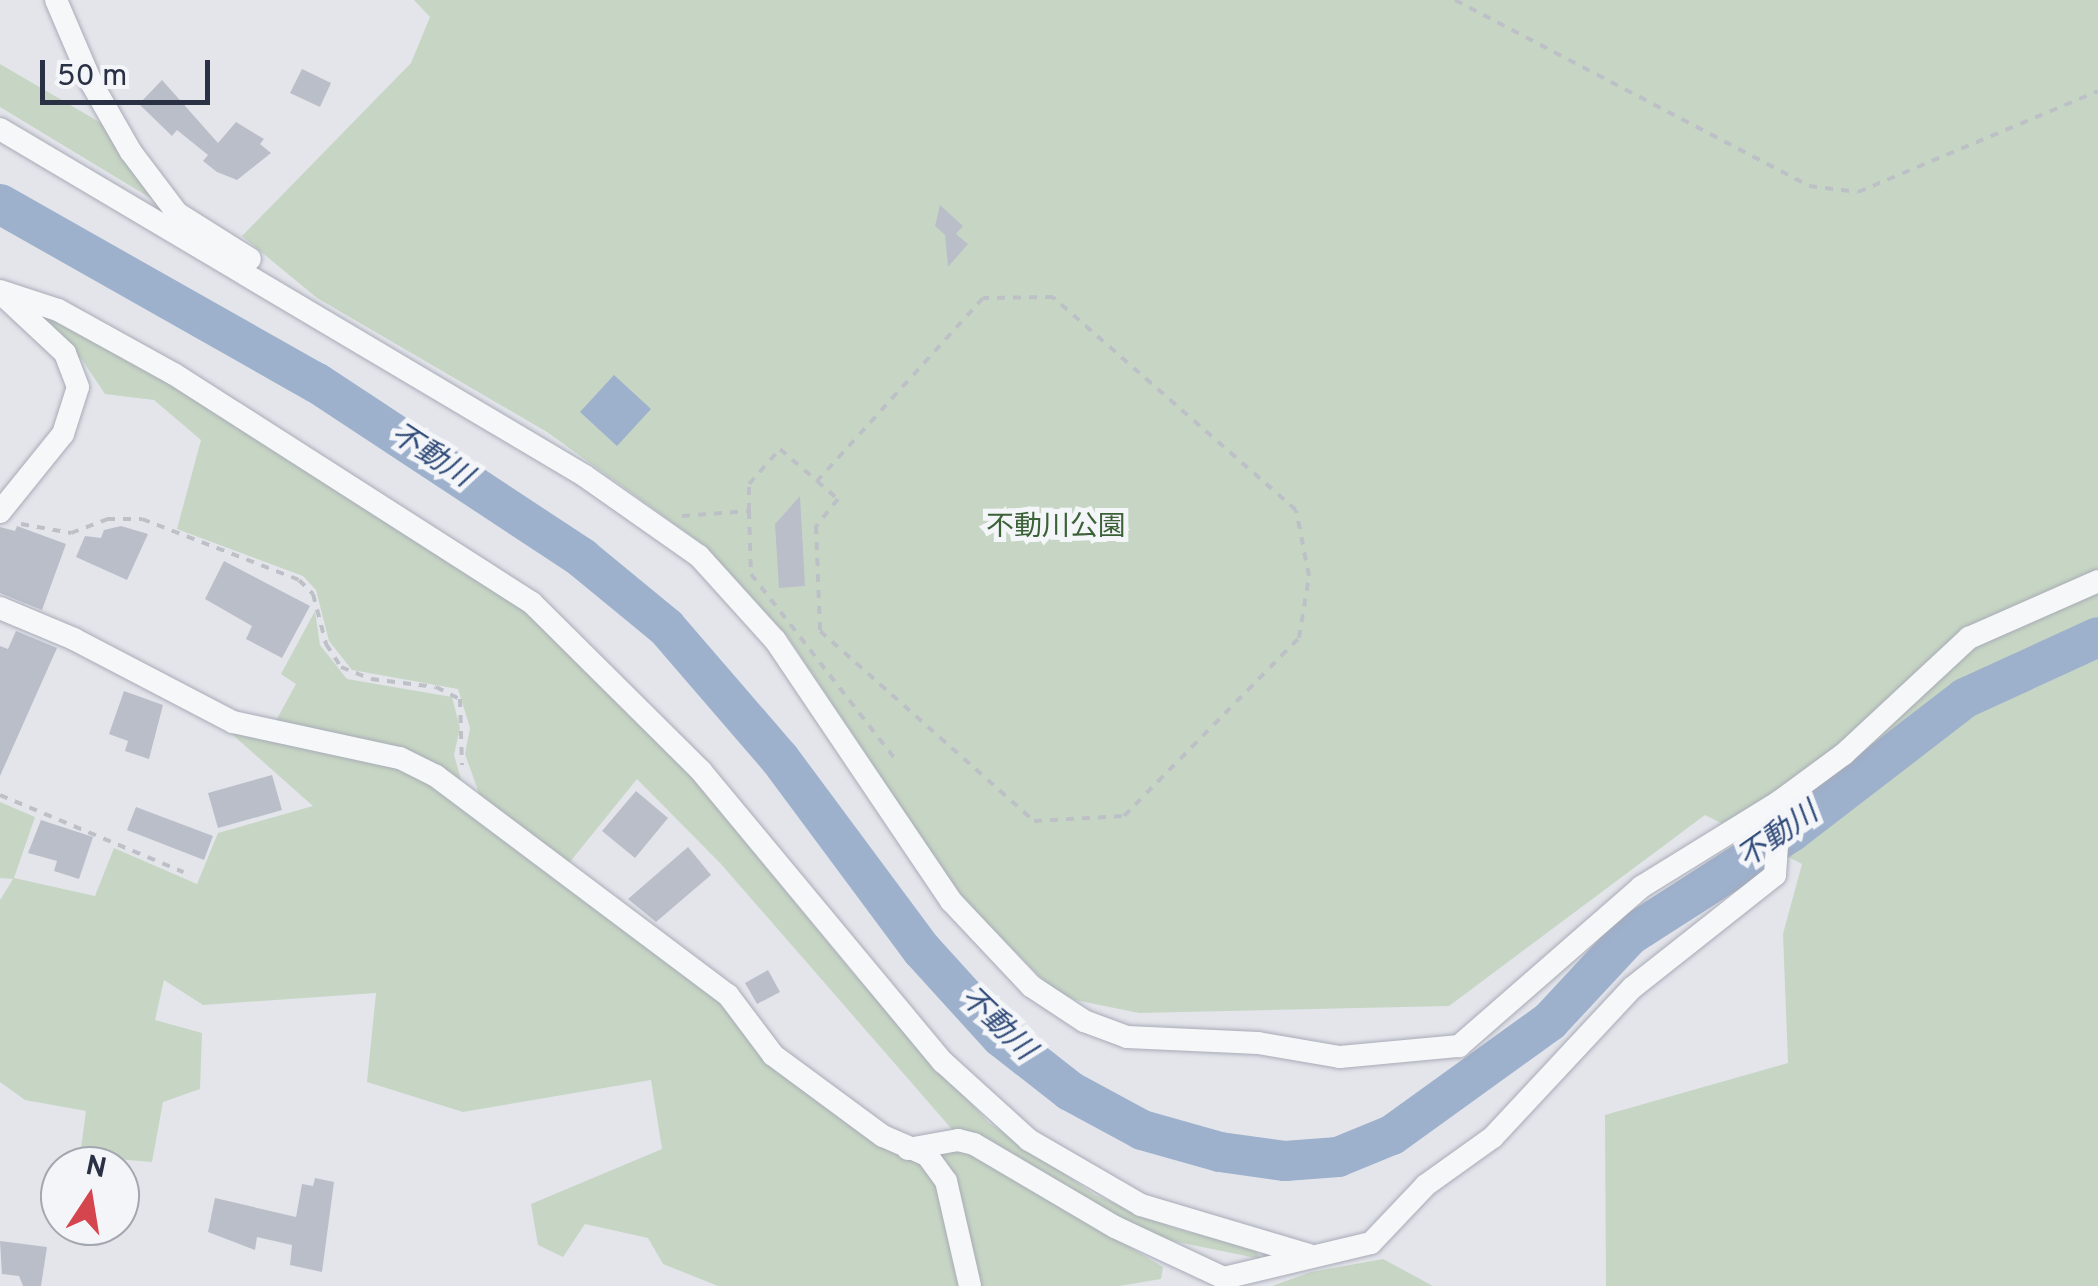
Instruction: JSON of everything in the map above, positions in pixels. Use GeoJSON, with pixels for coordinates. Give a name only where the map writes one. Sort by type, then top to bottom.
{"type":"FeatureCollection","features":[{"type":"Feature","properties":{"kind":"street"},"geometry":{"type":"LineString","coordinates":[[56,0],[92,84],[130,152],[177,213],[250,258],[255,277]]}},
{"type":"Feature","properties":{"kind":"street"},"geometry":{"type":"LineString","coordinates":[[0,129],[255,277],[650,518],[739,593],[952,901],[1032,986],[1084,1020],[1126,1037],[1258,1042],[1340,1057],[1459,1046],[1641,888],[1781,811],[1969,638],[2098,582]]}},
{"type":"Feature","properties":{"kind":"street"},"geometry":{"type":"LineString","coordinates":[[0,292],[64,353],[78,376],[63,434],[8,517]]}},
{"type":"Feature","properties":{"kind":"street"},"geometry":{"type":"LineString","coordinates":[[0,292],[58,310],[174,374],[532,602],[701,771],[943,1062],[1028,1140],[1141,1206],[1309,1254]]}},
{"type":"Feature","properties":{"kind":"street"},"geometry":{"type":"LineString","coordinates":[[0,608],[74,639],[232,722],[400,758],[476,807],[728,995],[773,1055],[908,1148],[927,1155],[946,1180],[970,1286]]}},
{"type":"Feature","properties":{"kind":"street"},"geometry":{"type":"LineString","coordinates":[[1193,1286],[1309,1254],[1371,1243],[1426,1185],[1493,1137],[1632,988],[1778,866],[1781,811]]}},
{"type":"Feature","properties":{"kind":"street"},"geometry":{"type":"LineString","coordinates":[[908,1148],[958,1140],[974,1144],[1115,1227],[1224,1278]]}},
{"type":"Feature","properties":{"kind":"path"},"geometry":{"type":"LineString","coordinates":[[1455,0],[1809,186],[1858,192],[2098,91]]}},
{"type":"Feature","properties":{"kind":"path"},"geometry":{"type":"LineString","coordinates":[[817,481],[983,298],[1053,296],[1296,510],[1309,576],[1300,638],[1124,816],[1034,820],[820,631],[816,526],[838,500],[780,449],[748,484],[751,574],[898,763]]}},
{"type":"Feature","properties":{"kind":"path"},"geometry":{"type":"LineString","coordinates":[[650,518],[750,511]]}},
{"type":"Feature","properties":{"kind":"path"},"geometry":{"type":"LineString","coordinates":[[8,517],[71,533],[106,519],[142,518],[298,580],[314,594],[326,644],[341,667],[371,679],[436,686],[460,699],[464,729],[459,756],[476,807]]}},
{"type":"Feature","properties":{"kind":"path"},"geometry":{"type":"LineString","coordinates":[[0,795],[183,872]]}},
{"type":"Feature","properties":{"kind":"green space","name":"不動川公園"},"geometry":{"type":"Polygon","coordinates":[[[414,0],[2098,0],[2098,1286],[1606,1286],[1605,1115],[1788,1063],[1783,934],[1802,864],[1705,815],[1449,1006],[1139,1013],[1075,1000],[1049,986],[960,896],[788,637],[705,546],[547,432],[317,298],[242,236],[411,63],[430,17],[414,0]]]}},
{"type":"Feature","properties":{"kind":"green space"},"geometry":{"type":"Polygon","coordinates":[[[0,64],[101,123],[157,202],[0,107],[0,64]]]}},
{"type":"Feature","properties":{"kind":"green space"},"geometry":{"type":"Polygon","coordinates":[[[24,311],[54,319],[168,383],[525,610],[693,778],[853,973],[988,1122],[1095,1195],[1174,1228],[1255,1249],[1261,1259],[1153,1237],[957,1135],[721,864],[637,779],[565,868],[480,796],[465,754],[470,728],[458,689],[352,670],[329,641],[316,590],[303,576],[177,529],[201,440],[154,400],[105,394],[83,361],[24,311]]]}},
{"type":"Feature","properties":{"kind":"green space"},"geometry":{"type":"Polygon","coordinates":[[[315,611],[320,645],[347,679],[452,697],[460,728],[454,755],[465,793],[439,772],[273,726],[296,684],[281,674],[315,611]]]}},
{"type":"Feature","properties":{"kind":"green space"},"geometry":{"type":"Polygon","coordinates":[[[225,728],[397,764],[432,781],[724,1000],[769,1060],[933,1171],[963,1286],[718,1286],[663,1264],[648,1238],[585,1224],[563,1257],[538,1245],[531,1204],[662,1149],[651,1080],[463,1112],[367,1082],[376,993],[203,1005],[164,980],[155,1020],[202,1033],[200,1089],[163,1102],[152,1162],[140,1161],[140,1146],[81,1146],[86,1111],[25,1100],[0,1082],[0,900],[13,879],[0,878],[0,802],[35,817],[14,878],[95,896],[114,848],[197,884],[218,833],[313,806],[225,728]]]}},
{"type":"Feature","properties":{"kind":"green space"},"geometry":{"type":"Polygon","coordinates":[[[957,1144],[1163,1267],[1161,1279],[1119,1286],[981,1286],[956,1175],[935,1151],[957,1144]]]}},
{"type":"Feature","properties":{"kind":"green space"},"geometry":{"type":"Polygon","coordinates":[[[1383,1259],[1433,1286],[1272,1286],[1311,1272],[1383,1259]]]}},
{"type":"Feature","properties":{"kind":"water"},"geometry":{"type":"Polygon","coordinates":[[[614,375],[651,409],[617,446],[580,412],[614,375]]]}},
{"type":"Feature","properties":{"kind":"building"},"geometry":{"type":"Polygon","coordinates":[[[302,69],[331,83],[320,107],[290,93],[302,69]]]}},
{"type":"Feature","properties":{"kind":"building"},"geometry":{"type":"Polygon","coordinates":[[[162,80],[218,143],[236,122],[264,139],[260,144],[271,153],[237,180],[217,172],[203,161],[208,155],[177,130],[172,136],[139,104],[162,80]]]}},
{"type":"Feature","properties":{"kind":"building"},"geometry":{"type":"Polygon","coordinates":[[[940,205],[963,226],[956,234],[968,244],[948,267],[945,235],[935,226],[940,205]]]}},
{"type":"Feature","properties":{"kind":"building"},"geometry":{"type":"Polygon","coordinates":[[[800,496],[805,586],[779,588],[775,524],[800,496]]]}},
{"type":"Feature","properties":{"kind":"building"},"geometry":{"type":"Polygon","coordinates":[[[17,526],[66,544],[42,610],[0,593],[0,527],[15,531],[17,526]]]}},
{"type":"Feature","properties":{"kind":"building"},"geometry":{"type":"Polygon","coordinates":[[[121,526],[148,534],[127,580],[76,557],[85,536],[101,538],[104,530],[121,526]]]}},
{"type":"Feature","properties":{"kind":"building"},"geometry":{"type":"Polygon","coordinates":[[[224,561],[310,606],[282,658],[246,639],[252,626],[205,599],[224,561]]]}},
{"type":"Feature","properties":{"kind":"building"},"geometry":{"type":"Polygon","coordinates":[[[16,631],[57,648],[0,776],[0,646],[8,649],[16,631]]]}},
{"type":"Feature","properties":{"kind":"building"},"geometry":{"type":"Polygon","coordinates":[[[124,691],[163,705],[149,759],[125,751],[128,741],[109,734],[124,691]]]}},
{"type":"Feature","properties":{"kind":"building"},"geometry":{"type":"Polygon","coordinates":[[[272,775],[282,810],[218,828],[208,793],[272,775]]]}},
{"type":"Feature","properties":{"kind":"building"},"geometry":{"type":"Polygon","coordinates":[[[636,791],[668,818],[635,858],[602,831],[636,791]]]}},
{"type":"Feature","properties":{"kind":"building"},"geometry":{"type":"Polygon","coordinates":[[[136,807],[213,836],[204,860],[127,830],[136,807]]]}},
{"type":"Feature","properties":{"kind":"building"},"geometry":{"type":"Polygon","coordinates":[[[41,820],[93,837],[79,879],[54,871],[57,861],[28,853],[41,820]]]}},
{"type":"Feature","properties":{"kind":"building"},"geometry":{"type":"Polygon","coordinates":[[[688,847],[711,875],[656,922],[628,899],[688,847]]]}},
{"type":"Feature","properties":{"kind":"building"},"geometry":{"type":"Polygon","coordinates":[[[768,970],[780,992],[757,1004],[745,983],[768,970]]]}},
{"type":"Feature","properties":{"kind":"building"},"geometry":{"type":"Polygon","coordinates":[[[315,1178],[334,1182],[322,1272],[290,1265],[292,1245],[257,1237],[255,1250],[208,1232],[215,1198],[296,1217],[302,1184],[313,1186],[315,1178]]]}},
{"type":"Feature","properties":{"kind":"building"},"geometry":{"type":"Polygon","coordinates":[[[0,1241],[47,1247],[41,1286],[23,1286],[19,1276],[2,1274],[0,1241]]]}},
{"type":"Feature","properties":{"kind":"waterway","name":"不動川"},"geometry":{"type":"LineString","coordinates":[[0,204],[317,383],[582,558],[666,627],[780,759],[922,950],[1001,1037],[1070,1091],[1142,1130],[1220,1152],[1285,1161],[1338,1157],[1392,1135],[1550,1021],[1629,936],[1791,832],[1965,698],[2098,637]]}}]}
